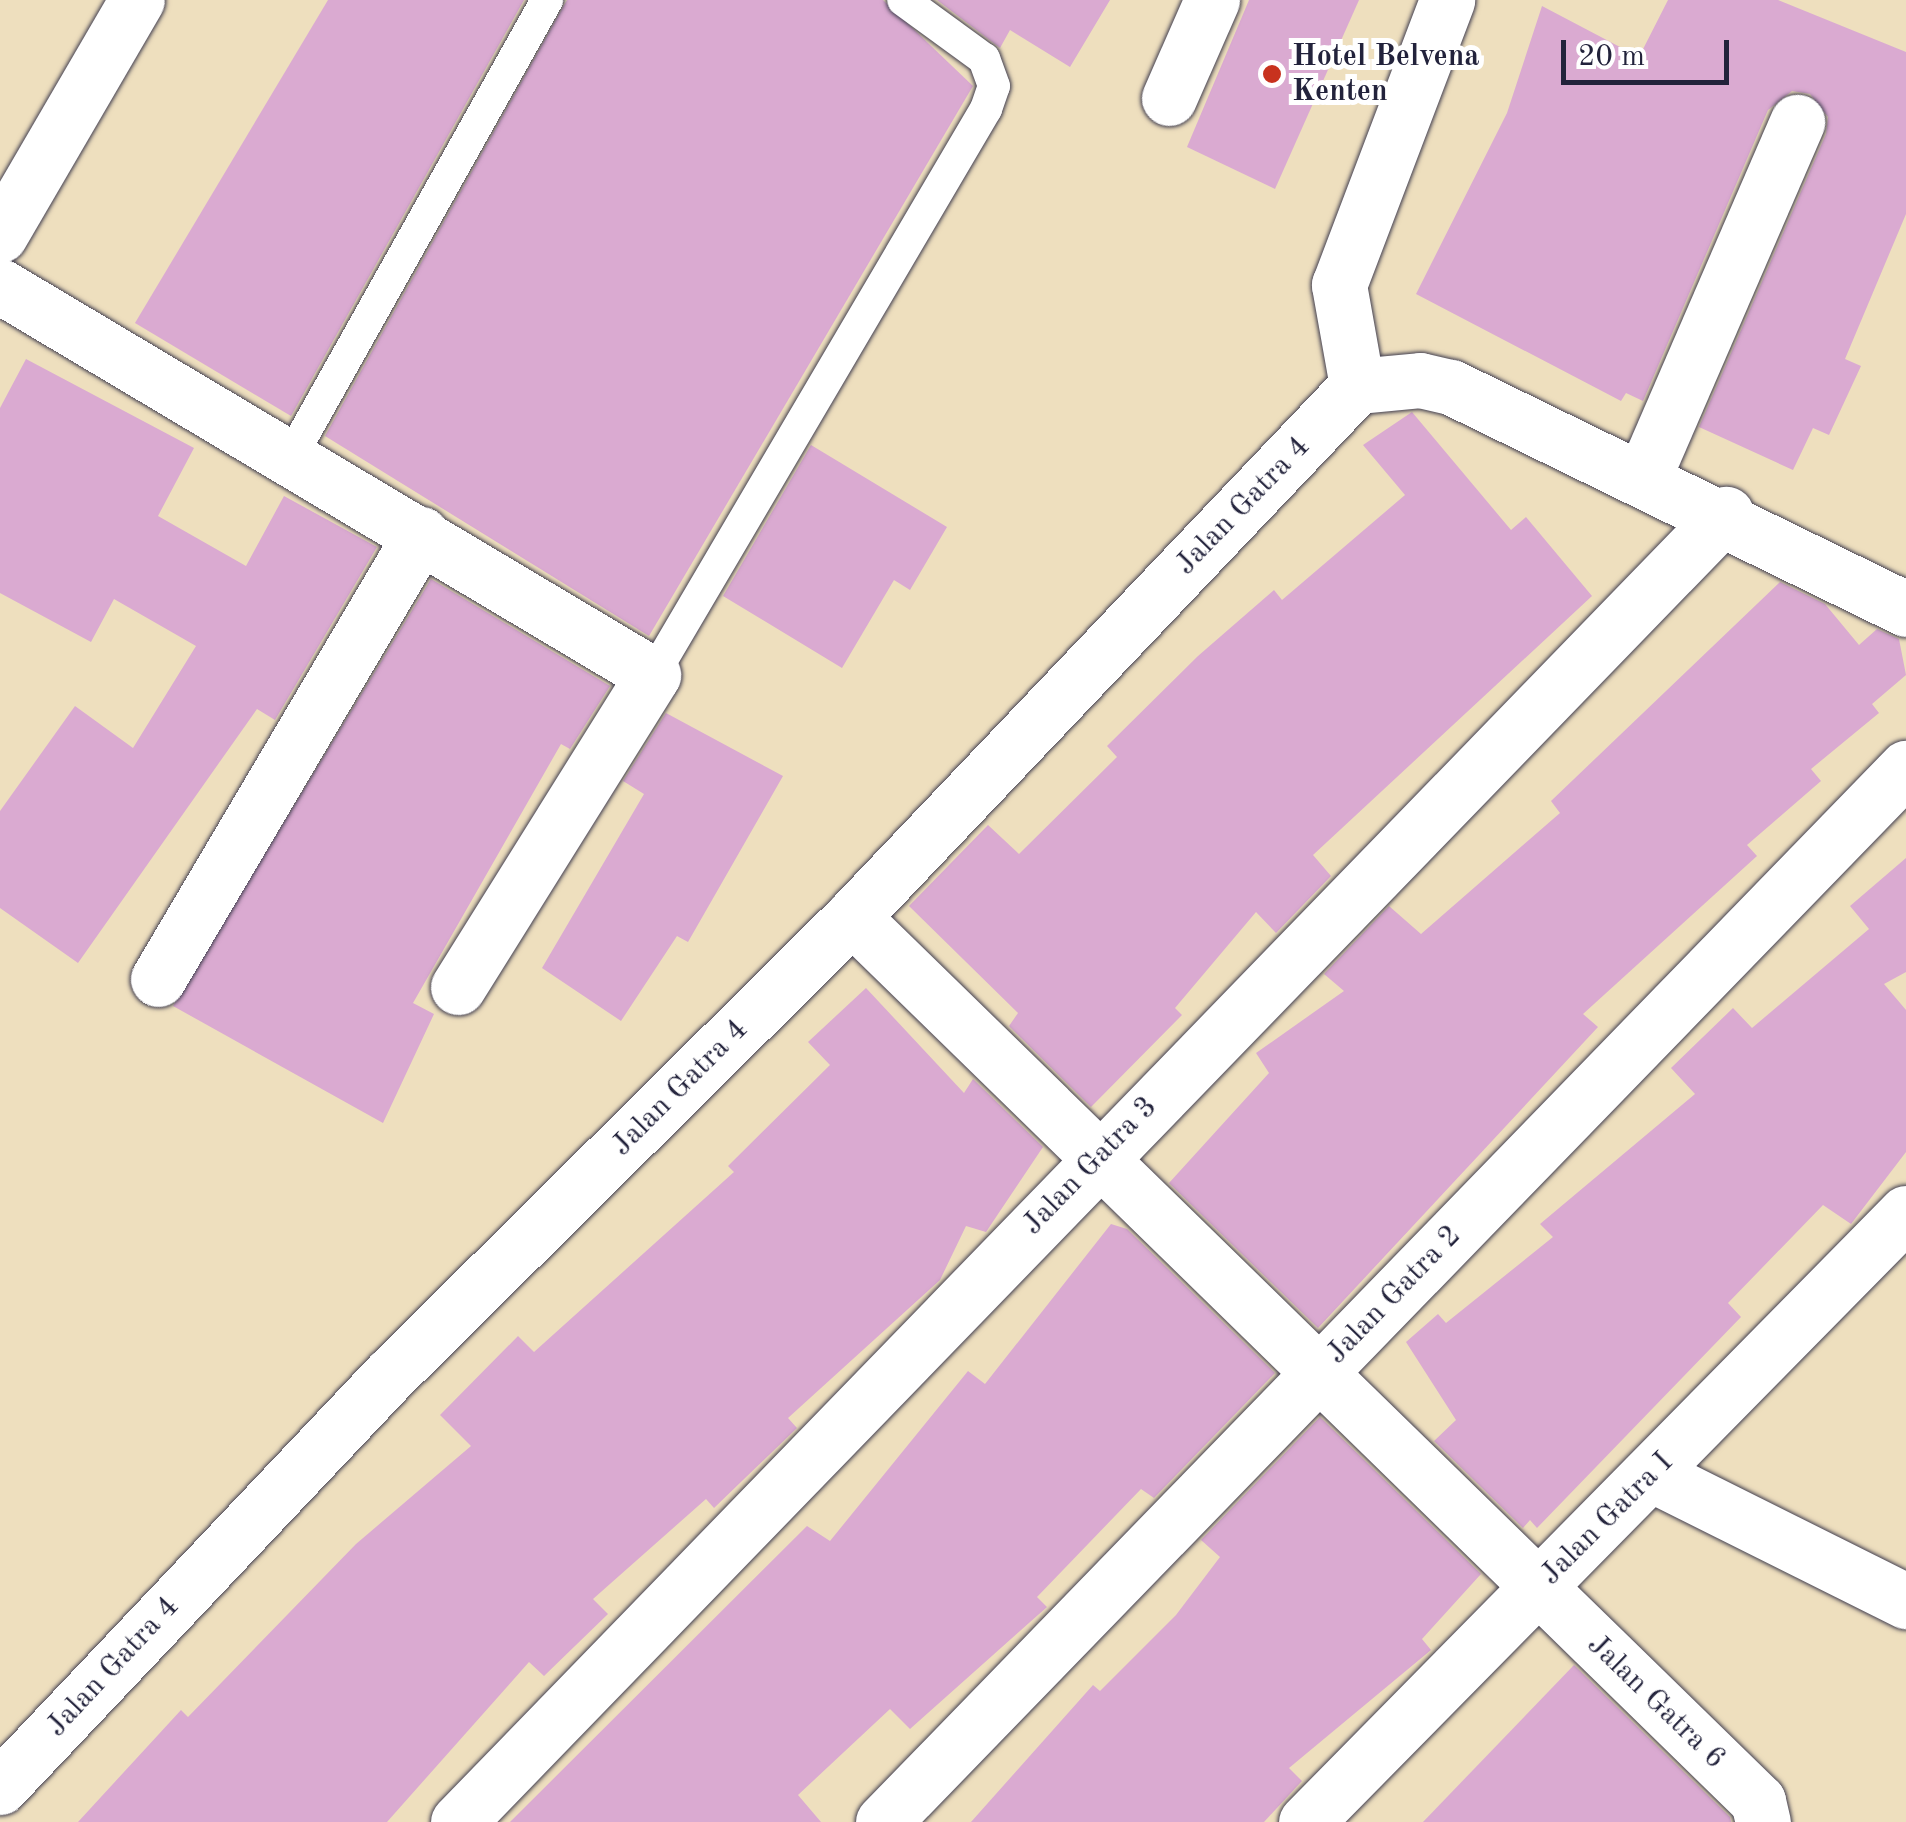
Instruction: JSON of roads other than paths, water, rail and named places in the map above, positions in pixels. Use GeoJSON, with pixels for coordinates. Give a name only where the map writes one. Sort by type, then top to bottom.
{"type":"FeatureCollection","features":[{"type":"Feature","properties":{"kind":"street"},"geometry":{"type":"LineString","coordinates":[[0,236],[137,0]]}},
{"type":"Feature","properties":{"kind":"street"},"geometry":{"type":"LineString","coordinates":[[1169,98],[1212,0]]}},
{"type":"Feature","properties":{"kind":"street"},"geometry":{"type":"LineString","coordinates":[[1447,0],[1339,285],[1374,384],[1451,387],[1726,514],[1906,609]]}},
{"type":"Feature","properties":{"kind":"street"},"geometry":{"type":"LineString","coordinates":[[1644,476],[1798,122]]}},
{"type":"Feature","properties":{"kind":"street"},"geometry":{"type":"LineString","coordinates":[[0,286],[654,674],[458,987]]}},
{"type":"Feature","properties":{"kind":"street","name":"Jalan Gatra 4"},"geometry":{"type":"LineString","coordinates":[[0,1787],[389,1376],[852,917],[1374,384]]}},
{"type":"Feature","properties":{"kind":"street","name":"Jalan Gatra 3"},"geometry":{"type":"LineString","coordinates":[[458,1822],[1726,514]]}},
{"type":"Feature","properties":{"kind":"street"},"geometry":{"type":"LineString","coordinates":[[158,979],[421,534]]}},
{"type":"Feature","properties":{"kind":"street","name":"Jalan Gatra 2"},"geometry":{"type":"LineString","coordinates":[[882,1822],[1906,768]]}},
{"type":"Feature","properties":{"kind":"street","name":"Jalan Gatra 6"},"geometry":{"type":"LineString","coordinates":[[852,917],[1758,1800],[1763,1822]]}},
{"type":"Feature","properties":{"kind":"street","name":"Jalan Gatra I"},"geometry":{"type":"LineString","coordinates":[[1306,1822],[1904,1218]]}},
{"type":"Feature","properties":{"kind":"street"},"geometry":{"type":"LineString","coordinates":[[1653,1475],[1906,1601]]}},
{"type":"Feature","properties":{"kind":"lane"},"geometry":{"type":"LineString","coordinates":[[292,456],[547,0]]}},
{"type":"Feature","properties":{"kind":"lane"},"geometry":{"type":"LineString","coordinates":[[654,674],[986,109],[994,86],[984,59],[903,0]]}},
{"type":"Feature","properties":{"kind":"place","name":"Hotel Belvena Kenten"},"geometry":{"type":"Point","coordinates":[1272,74]}}]}
